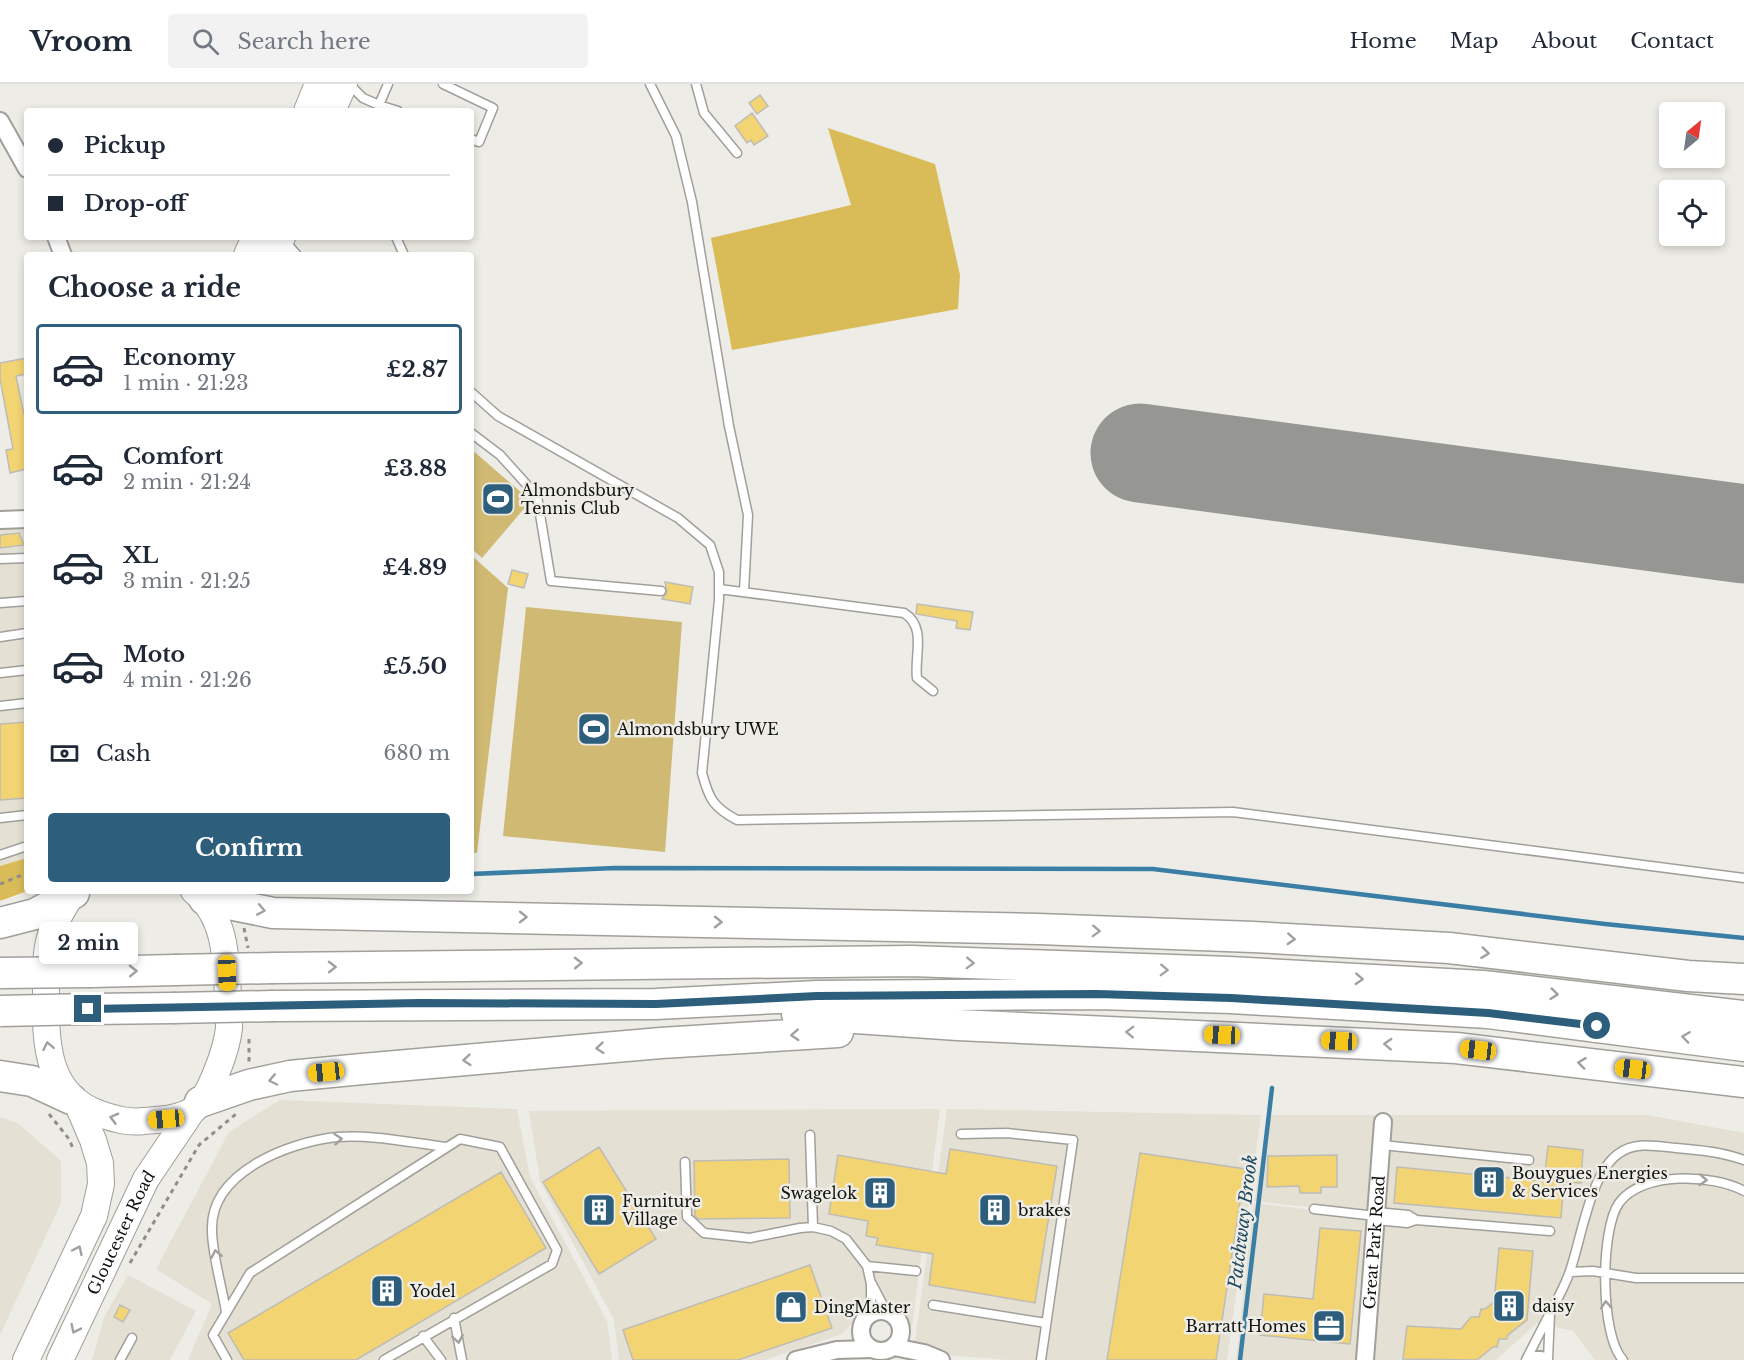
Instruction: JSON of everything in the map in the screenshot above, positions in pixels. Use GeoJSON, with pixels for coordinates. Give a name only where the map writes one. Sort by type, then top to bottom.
{"type":"FeatureCollection","features":[{"type":"Feature","properties":{"kind":"highway"},"geometry":{"type":"LineString","coordinates":[[0,922],[35,914],[70,894]]}},
{"type":"Feature","properties":{"kind":"highway"},"geometry":{"type":"LineString","coordinates":[[199,895],[273,913],[1038,929],[1254,937],[1449,948],[1688,976],[1744,986]]}},
{"type":"Feature","properties":{"kind":"highway"},"geometry":{"type":"LineString","coordinates":[[654,962],[1038,929]]}},
{"type":"Feature","properties":{"kind":"highway"},"geometry":{"type":"LineString","coordinates":[[0,973],[654,962],[911,961],[1229,972],[1483,986],[1744,1016]]}},
{"type":"Feature","properties":{"kind":"highway"},"geometry":{"type":"LineString","coordinates":[[1688,976],[1744,979]]}},
{"type":"Feature","properties":{"kind":"highway"},"geometry":{"type":"LineString","coordinates":[[0,1011],[273,1006],[656,1004],[817,996],[1097,994],[1231,998],[1488,1013],[1744,1046]]}},
{"type":"Feature","properties":{"kind":"highway"},"geometry":{"type":"LineString","coordinates":[[656,1004],[958,1025],[1456,1048],[1744,1082]]}},
{"type":"Feature","properties":{"kind":"highway"},"geometry":{"type":"LineString","coordinates":[[196,1107],[249,1085],[290,1076],[362,1068],[661,1043],[958,1025]]}},
{"type":"Feature","properties":{"kind":"highway"},"geometry":{"type":"LineString","coordinates":[[0,1076],[32,1082],[74,1102]]}},
{"type":"Feature","properties":{"kind":"main road"},"geometry":{"type":"LineString","coordinates":[[313,108],[341,93]]}},
{"type":"Feature","properties":{"kind":"main road","name":"Gloucester Road"},"geometry":{"type":"LineString","coordinates":[[26,1360],[94,1216],[101,1184],[98,1155],[74,1102],[59,1082],[49,1053],[45,1032],[46,951],[50,930],[73,894]]}},
{"type":"Feature","properties":{"kind":"main road","name":"Gloucester Road"},"geometry":{"type":"LineString","coordinates":[[66,1358],[146,1179],[196,1107],[216,1071],[229,1028],[226,955],[221,930],[199,895]]}},
{"type":"Feature","properties":{"kind":"main road"},"geometry":{"type":"LineString","coordinates":[[74,1102],[116,1120],[131,1122],[166,1119],[196,1107]]}},
{"type":"Feature","properties":{"kind":"street"},"geometry":{"type":"LineString","coordinates":[[0,121],[24,164]]}},
{"type":"Feature","properties":{"kind":"street"},"geometry":{"type":"LineString","coordinates":[[0,520],[24,519]]}},
{"type":"Feature","properties":{"kind":"street","name":"Great Park Road"},"geometry":{"type":"LineString","coordinates":[[1365,1360],[1383,1122]]}},
{"type":"Feature","properties":{"kind":"street"},"geometry":{"type":"LineString","coordinates":[[866,1343],[862,1323],[878,1312],[896,1317],[898,1340]]}},
{"type":"Feature","properties":{"kind":"street"},"geometry":{"type":"LineString","coordinates":[[796,1360],[866,1343],[883,1351],[898,1340]]}},
{"type":"Feature","properties":{"kind":"street"},"geometry":{"type":"LineString","coordinates":[[898,1340],[940,1360]]}},
{"type":"Feature","properties":{"kind":"street"},"geometry":{"type":"LineString","coordinates":[[1531,1360],[1541,1360]]}},
{"type":"Feature","properties":{"kind":"lane"},"geometry":{"type":"LineString","coordinates":[[379,105],[388,84]]}},
{"type":"Feature","properties":{"kind":"lane"},"geometry":{"type":"LineString","coordinates":[[442,84],[492,108],[479,142],[474,140]]}},
{"type":"Feature","properties":{"kind":"lane"},"geometry":{"type":"LineString","coordinates":[[650,84],[676,136],[692,202],[729,426],[748,515],[744,591]]}},
{"type":"Feature","properties":{"kind":"lane"},"geometry":{"type":"LineString","coordinates":[[696,84],[704,113],[738,153]]}},
{"type":"Feature","properties":{"kind":"lane"},"geometry":{"type":"LineString","coordinates":[[341,93],[388,108]]}},
{"type":"Feature","properties":{"kind":"lane"},"geometry":{"type":"LineString","coordinates":[[284,240],[294,252]]}},
{"type":"Feature","properties":{"kind":"lane"},"geometry":{"type":"LineString","coordinates":[[474,395],[498,416],[678,518],[710,545],[719,572],[719,589],[702,773],[707,794],[718,810],[737,820],[1010,813],[1233,812],[1744,878]]}},
{"type":"Feature","properties":{"kind":"lane"},"geometry":{"type":"LineString","coordinates":[[474,436],[500,455],[537,496],[551,581],[661,591]]}},
{"type":"Feature","properties":{"kind":"lane"},"geometry":{"type":"LineString","coordinates":[[0,559],[24,558]]}},
{"type":"Feature","properties":{"kind":"lane"},"geometry":{"type":"LineString","coordinates":[[719,589],[904,613],[910,617],[918,634],[917,678],[933,691]]}},
{"type":"Feature","properties":{"kind":"lane"},"geometry":{"type":"LineString","coordinates":[[0,603],[24,601]]}},
{"type":"Feature","properties":{"kind":"lane"},"geometry":{"type":"LineString","coordinates":[[0,637],[24,633]]}},
{"type":"Feature","properties":{"kind":"lane"},"geometry":{"type":"LineString","coordinates":[[0,673],[24,670]]}},
{"type":"Feature","properties":{"kind":"lane"},"geometry":{"type":"LineString","coordinates":[[0,700],[0,706],[24,703]]}},
{"type":"Feature","properties":{"kind":"lane"},"geometry":{"type":"LineString","coordinates":[[0,818],[24,815]]}},
{"type":"Feature","properties":{"kind":"lane"},"geometry":{"type":"LineString","coordinates":[[0,855],[24,847]]}},
{"type":"Feature","properties":{"kind":"lane"},"geometry":{"type":"LineString","coordinates":[[962,1134],[1006,1133],[1073,1140],[1041,1360]]}},
{"type":"Feature","properties":{"kind":"lane"},"geometry":{"type":"LineString","coordinates":[[810,1135],[813,1227]]}},
{"type":"Feature","properties":{"kind":"lane"},"geometry":{"type":"LineString","coordinates":[[226,1312],[211,1230],[216,1205],[238,1174],[270,1154],[337,1137],[447,1147]]}},
{"type":"Feature","properties":{"kind":"lane"},"geometry":{"type":"LineString","coordinates":[[227,1360],[213,1335],[250,1273],[460,1139],[500,1147],[557,1250],[552,1264],[384,1360]]}},
{"type":"Feature","properties":{"kind":"lane"},"geometry":{"type":"LineString","coordinates":[[1382,1144],[1529,1160]]}},
{"type":"Feature","properties":{"kind":"lane"},"geometry":{"type":"LineString","coordinates":[[1526,1360],[1570,1272],[1599,1180],[1608,1163],[1619,1153],[1634,1146],[1649,1145],[1710,1151],[1744,1160]]}},
{"type":"Feature","properties":{"kind":"lane"},"geometry":{"type":"LineString","coordinates":[[685,1162],[687,1217],[704,1233],[750,1238],[813,1227],[831,1231],[846,1239],[867,1266],[878,1312]]}},
{"type":"Feature","properties":{"kind":"lane"},"geometry":{"type":"LineString","coordinates":[[1623,1360],[1610,1337],[1606,1274],[1607,1248],[1612,1220],[1618,1204],[1634,1189],[1680,1178],[1714,1180],[1744,1191]]}},
{"type":"Feature","properties":{"kind":"lane"},"geometry":{"type":"LineString","coordinates":[[1314,1209],[1376,1216],[1407,1223],[1416,1220],[1550,1231]]}},
{"type":"Feature","properties":{"kind":"lane"},"geometry":{"type":"LineString","coordinates":[[867,1266],[916,1271]]}},
{"type":"Feature","properties":{"kind":"lane"},"geometry":{"type":"LineString","coordinates":[[1570,1272],[1636,1278],[1744,1278]]}},
{"type":"Feature","properties":{"kind":"lane"},"geometry":{"type":"LineString","coordinates":[[871,1284],[878,1312]]}},
{"type":"Feature","properties":{"kind":"lane"},"geometry":{"type":"LineString","coordinates":[[933,1305],[1046,1323]]}},
{"type":"Feature","properties":{"kind":"lane"},"geometry":{"type":"LineString","coordinates":[[1548,1360],[1550,1313]]}},
{"type":"Feature","properties":{"kind":"lane"},"geometry":{"type":"LineString","coordinates":[[454,1318],[462,1360]]}},
{"type":"Feature","properties":{"kind":"lane"},"geometry":{"type":"LineString","coordinates":[[423,1336],[441,1360]]}},
{"type":"Feature","properties":{"kind":"lane"},"geometry":{"type":"LineString","coordinates":[[120,1360],[132,1338]]}},
{"type":"Feature","properties":{"kind":"path"},"geometry":{"type":"LineString","coordinates":[[0,884],[24,874]]}},
{"type":"Feature","properties":{"kind":"path"},"geometry":{"type":"LineString","coordinates":[[32,1082],[34,1102],[54,1119],[69,1139],[75,1154]]}},
{"type":"Feature","properties":{"kind":"path"},"geometry":{"type":"LineString","coordinates":[[129,1265],[199,1145],[238,1112]]}},
{"type":"Feature","properties":{"kind":"shaded area"},"geometry":{"type":"Polygon","coordinates":[[[828,128],[935,164],[960,275],[958,309],[732,350],[711,238],[851,205],[828,128]]]}},
{"type":"Feature","properties":{"kind":"shaded area","name":"Almondsbury Tennis Club"},"geometry":{"type":"Polygon","coordinates":[[[474,452],[523,494],[528,504],[482,558],[474,551],[474,452]]]}},
{"type":"Feature","properties":{"kind":"shaded area"},"geometry":{"type":"Polygon","coordinates":[[[0,529],[24,529],[24,859],[0,866],[0,529]]]}},
{"type":"Feature","properties":{"kind":"shaded area"},"geometry":{"type":"Polygon","coordinates":[[[474,558],[508,588],[477,853],[474,852],[474,558]]]}},
{"type":"Feature","properties":{"kind":"shaded area","name":"Almondsbury UWE"},"geometry":{"type":"Polygon","coordinates":[[[526,607],[682,622],[665,852],[503,836],[526,607]]]}},
{"type":"Feature","properties":{"kind":"shaded area"},"geometry":{"type":"Polygon","coordinates":[[[24,859],[24,892],[0,901],[0,866],[24,859]]]}},
{"type":"Feature","properties":{"kind":"shaded area"},"geometry":{"type":"Polygon","coordinates":[[[280,1100],[517,1109],[530,1177],[607,1321],[612,1360],[188,1360],[212,1304],[156,1269],[229,1132],[280,1100]]]}},
{"type":"Feature","properties":{"kind":"shaded area"},"geometry":{"type":"Polygon","coordinates":[[[940,1109],[912,1327],[904,1313],[893,1303],[874,1300],[842,1334],[765,1360],[619,1360],[614,1320],[540,1181],[529,1111],[940,1109]]]}},
{"type":"Feature","properties":{"kind":"shaded area"},"geometry":{"type":"Polygon","coordinates":[[[947,1109],[1261,1115],[1227,1360],[1008,1360],[947,1355],[915,1341],[947,1109]]]}},
{"type":"Feature","properties":{"kind":"shaded area"},"geometry":{"type":"Polygon","coordinates":[[[1268,1115],[1648,1115],[1744,1133],[1744,1360],[1595,1360],[1573,1331],[1537,1323],[1496,1360],[1365,1360],[1378,1215],[1254,1201],[1268,1115]]]}},
{"type":"Feature","properties":{"kind":"shaded area"},"geometry":{"type":"Polygon","coordinates":[[[0,1117],[19,1124],[61,1161],[61,1203],[0,1335],[0,1117]]]}},
{"type":"Feature","properties":{"kind":"shaded area"},"geometry":{"type":"Polygon","coordinates":[[[1253,1203],[1374,1217],[1361,1360],[1236,1360],[1253,1203]]]}},
{"type":"Feature","properties":{"kind":"shaded area"},"geometry":{"type":"Polygon","coordinates":[[[128,1275],[196,1311],[170,1360],[92,1360],[104,1318],[128,1275]]]}},
{"type":"Feature","properties":{"kind":"building"},"geometry":{"type":"Polygon","coordinates":[[[760,95],[768,106],[757,114],[749,103],[760,95]]]}},
{"type":"Feature","properties":{"kind":"building"},"geometry":{"type":"Polygon","coordinates":[[[752,113],[768,136],[754,145],[751,140],[747,143],[735,126],[752,113]]]}},
{"type":"Feature","properties":{"kind":"building"},"geometry":{"type":"Polygon","coordinates":[[[24,359],[24,375],[16,376],[24,414],[24,470],[10,473],[6,450],[13,449],[0,379],[0,363],[24,359]]]}},
{"type":"Feature","properties":{"kind":"building"},"geometry":{"type":"Polygon","coordinates":[[[19,533],[24,545],[0,548],[0,535],[19,533]]]}},
{"type":"Feature","properties":{"kind":"building"},"geometry":{"type":"Polygon","coordinates":[[[512,570],[528,574],[524,588],[508,584],[512,570]]]}},
{"type":"Feature","properties":{"kind":"building"},"geometry":{"type":"Polygon","coordinates":[[[665,582],[693,587],[690,604],[662,599],[667,592],[665,582]]]}},
{"type":"Feature","properties":{"kind":"building"},"geometry":{"type":"Polygon","coordinates":[[[917,604],[973,612],[970,630],[956,628],[957,621],[916,614],[917,604]]]}},
{"type":"Feature","properties":{"kind":"building"},"geometry":{"type":"Polygon","coordinates":[[[24,722],[24,798],[0,800],[0,724],[24,722]]]}},
{"type":"Feature","properties":{"kind":"building","name":"Bouygues Energies & Services"},"geometry":{"type":"Polygon","coordinates":[[[1548,1146],[1583,1150],[1581,1183],[1564,1182],[1561,1218],[1394,1203],[1397,1167],[1544,1181],[1548,1146]]]}},
{"type":"Feature","properties":{"kind":"building","name":"Furniture Village"},"geometry":{"type":"Polygon","coordinates":[[[599,1147],[656,1239],[599,1274],[543,1182],[599,1147]]]}},
{"type":"Feature","properties":{"kind":"building","name":"brakes"},"geometry":{"type":"Polygon","coordinates":[[[950,1149],[1057,1166],[1035,1303],[929,1285],[933,1254],[876,1245],[878,1238],[866,1236],[868,1221],[829,1214],[838,1155],[946,1174],[950,1149]]]}},
{"type":"Feature","properties":{"kind":"building"},"geometry":{"type":"Polygon","coordinates":[[[1140,1153],[1245,1169],[1216,1360],[1107,1360],[1140,1153]]]}},
{"type":"Feature","properties":{"kind":"building"},"geometry":{"type":"Polygon","coordinates":[[[1337,1155],[1337,1187],[1321,1187],[1321,1193],[1300,1193],[1299,1186],[1267,1187],[1268,1156],[1337,1155]]]}},
{"type":"Feature","properties":{"kind":"building"},"geometry":{"type":"Polygon","coordinates":[[[789,1159],[790,1218],[699,1219],[695,1216],[694,1161],[789,1159]]]}},
{"type":"Feature","properties":{"kind":"building","name":"Yodel"},"geometry":{"type":"Polygon","coordinates":[[[501,1172],[546,1248],[356,1360],[244,1360],[228,1333],[501,1172]]]}},
{"type":"Feature","properties":{"kind":"building"},"geometry":{"type":"Polygon","coordinates":[[[1320,1228],[1361,1231],[1350,1344],[1260,1335],[1264,1294],[1313,1299],[1320,1228]]]}},
{"type":"Feature","properties":{"kind":"building","name":"daisy"},"geometry":{"type":"Polygon","coordinates":[[[1499,1248],[1533,1251],[1527,1320],[1508,1335],[1507,1339],[1499,1339],[1497,1347],[1493,1347],[1477,1360],[1403,1359],[1407,1326],[1461,1329],[1471,1317],[1479,1317],[1481,1309],[1485,1309],[1494,1302],[1499,1248]]]}},
{"type":"Feature","properties":{"kind":"building"},"geometry":{"type":"Polygon","coordinates":[[[810,1265],[832,1328],[738,1360],[633,1360],[623,1330],[810,1265]]]}},
{"type":"Feature","properties":{"kind":"building"},"geometry":{"type":"Polygon","coordinates":[[[120,1305],[130,1310],[123,1322],[114,1317],[120,1305]]]}},
{"type":"Feature","properties":{"kind":"waterway"},"geometry":{"type":"LineString","coordinates":[[474,874],[615,868],[1153,869],[1605,924],[1744,938]]}},
{"type":"Feature","properties":{"kind":"waterway","name":"Patchway Brook"},"geometry":{"type":"LineString","coordinates":[[1240,1360],[1272,1088]]}},
{"type":"Feature","properties":{"kind":"runway"},"geometry":{"type":"LineString","coordinates":[[1140,453],[1744,534]]}},
{"type":"Feature","properties":{"kind":"place","name":"Almondsbury Tennis Club"},"geometry":{"type":"Point","coordinates":[498,499]}},
{"type":"Feature","properties":{"kind":"place","name":"Almondsbury UWE"},"geometry":{"type":"Point","coordinates":[594,729]}},
{"type":"Feature","properties":{"kind":"place","name":"Bouygues Energies & Services"},"geometry":{"type":"Point","coordinates":[1489,1182]}},
{"type":"Feature","properties":{"kind":"place","name":"Swagelok"},"geometry":{"type":"Point","coordinates":[880,1193]}},
{"type":"Feature","properties":{"kind":"place","name":"Furniture Village"},"geometry":{"type":"Point","coordinates":[599,1210]}},
{"type":"Feature","properties":{"kind":"place","name":"brakes"},"geometry":{"type":"Point","coordinates":[995,1210]}},
{"type":"Feature","properties":{"kind":"place","name":"Yodel"},"geometry":{"type":"Point","coordinates":[387,1291]}},
{"type":"Feature","properties":{"kind":"place","name":"daisy"},"geometry":{"type":"Point","coordinates":[1509,1306]}},
{"type":"Feature","properties":{"kind":"place","name":"DingMaster"},"geometry":{"type":"Point","coordinates":[791,1307]}},
{"type":"Feature","properties":{"kind":"place","name":"Barratt Homes"},"geometry":{"type":"Point","coordinates":[1329,1326]}},
{"type":"Feature","properties":{"kind":"route"},"geometry":{"type":"LineString","coordinates":[[88,1009],[420,1003],[656,1004],[817,996],[1097,994],[1231,998],[1488,1013],[1597,1026]]}}]}
